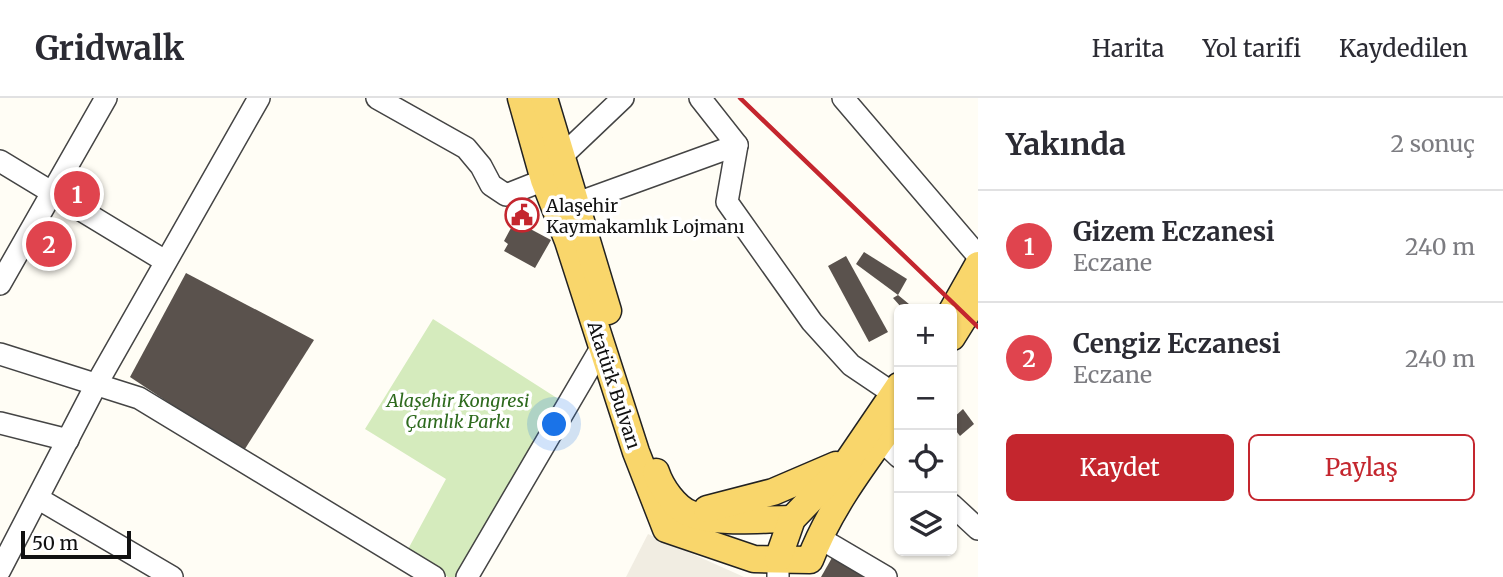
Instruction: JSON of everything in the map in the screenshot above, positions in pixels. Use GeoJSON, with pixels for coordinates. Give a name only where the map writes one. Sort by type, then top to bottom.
{"type":"FeatureCollection","features":[{"type":"Feature","properties":{"kind":"main road","name":"Atatürk Bulvarı"},"geometry":{"type":"LineString","coordinates":[[521,98],[544,180],[568,241],[636,452],[666,528],[778,568],[812,558]]}},
{"type":"Feature","properties":{"kind":"main road","name":"Atatürk Bulvarı"},"geometry":{"type":"LineString","coordinates":[[544,98],[658,477],[670,498],[690,514]]}},
{"type":"Feature","properties":{"kind":"main road"},"geometry":{"type":"LineString","coordinates":[[956,304],[978,265]]}},
{"type":"Feature","properties":{"kind":"main road"},"geometry":{"type":"LineString","coordinates":[[957,329],[978,296]]}},
{"type":"Feature","properties":{"kind":"main road"},"geometry":{"type":"LineString","coordinates":[[812,558],[853,466],[894,404]]}},
{"type":"Feature","properties":{"kind":"main road"},"geometry":{"type":"LineString","coordinates":[[690,514],[773,492],[853,466],[890,449],[894,424]]}},
{"type":"Feature","properties":{"kind":"main road"},"geometry":{"type":"LineString","coordinates":[[778,568],[792,519],[853,466]]}},
{"type":"Feature","properties":{"kind":"main road"},"geometry":{"type":"LineString","coordinates":[[690,514],[736,519],[792,519]]}},
{"type":"Feature","properties":{"kind":"main road"},"geometry":{"type":"LineString","coordinates":[[792,519],[812,558]]}},
{"type":"Feature","properties":{"kind":"street"},"geometry":{"type":"LineString","coordinates":[[0,284],[106,98]]}},
{"type":"Feature","properties":{"kind":"street"},"geometry":{"type":"LineString","coordinates":[[0,570],[96,385],[259,98]]}},
{"type":"Feature","properties":{"kind":"street"},"geometry":{"type":"LineString","coordinates":[[377,98],[466,148],[497,192],[506,195],[544,180]]}},
{"type":"Feature","properties":{"kind":"street"},"geometry":{"type":"LineString","coordinates":[[562,156],[623,98]]}},
{"type":"Feature","properties":{"kind":"street"},"geometry":{"type":"LineString","coordinates":[[700,98],[737,145],[727,202],[812,322],[851,365],[894,395]]}},
{"type":"Feature","properties":{"kind":"street"},"geometry":{"type":"LineString","coordinates":[[853,103],[978,256]]}},
{"type":"Feature","properties":{"kind":"street"},"geometry":{"type":"LineString","coordinates":[[577,203],[737,145]]}},
{"type":"Feature","properties":{"kind":"street"},"geometry":{"type":"LineString","coordinates":[[0,161],[165,261]]}},
{"type":"Feature","properties":{"kind":"street"},"geometry":{"type":"LineString","coordinates":[[467,577],[601,348]]}},
{"type":"Feature","properties":{"kind":"street"},"geometry":{"type":"LineString","coordinates":[[0,354],[139,398],[434,577]]}},
{"type":"Feature","properties":{"kind":"street"},"geometry":{"type":"LineString","coordinates":[[0,423],[68,440]]}},
{"type":"Feature","properties":{"kind":"street"},"geometry":{"type":"LineString","coordinates":[[39,499],[172,577]]}},
{"type":"Feature","properties":{"kind":"street"},"geometry":{"type":"LineString","coordinates":[[957,510],[978,529]]}},
{"type":"Feature","properties":{"kind":"street"},"geometry":{"type":"LineString","coordinates":[[812,558],[886,577]]}},
{"type":"Feature","properties":{"kind":"green space","name":"Alaşehir Kongresi Çamlık Parkı"},"geometry":{"type":"Polygon","coordinates":[[[433,319],[560,400],[461,577],[448,577],[406,553],[446,479],[365,429],[433,319]]]}},
{"type":"Feature","properties":{"kind":"shaded area"},"geometry":{"type":"Polygon","coordinates":[[[648,534],[744,577],[626,577],[648,534]]]}},
{"type":"Feature","properties":{"kind":"building","name":"Alaşehir Kaymakamlık Lojmanı"},"geometry":{"type":"Polygon","coordinates":[[[521,224],[551,240],[535,268],[504,251],[508,244],[504,241],[511,228],[517,231],[521,224]]]}},
{"type":"Feature","properties":{"kind":"building"},"geometry":{"type":"Polygon","coordinates":[[[864,252],[907,279],[898,295],[856,264],[864,252]]]}},
{"type":"Feature","properties":{"kind":"building"},"geometry":{"type":"Polygon","coordinates":[[[846,256],[888,332],[869,342],[828,266],[846,256]]]}},
{"type":"Feature","properties":{"kind":"building"},"geometry":{"type":"Polygon","coordinates":[[[186,273],[314,340],[243,452],[130,377],[186,273]]]}},
{"type":"Feature","properties":{"kind":"building"},"geometry":{"type":"Polygon","coordinates":[[[898,295],[909,304],[898,304],[893,298],[898,295]]]}},
{"type":"Feature","properties":{"kind":"building"},"geometry":{"type":"Polygon","coordinates":[[[963,409],[974,424],[960,436],[957,432],[957,414],[963,409]]]}},
{"type":"Feature","properties":{"kind":"building"},"geometry":{"type":"Polygon","coordinates":[[[833,556],[869,577],[821,577],[833,556]]]}},
{"type":"Feature","properties":{"kind":"railway"},"geometry":{"type":"LineString","coordinates":[[740,98],[978,327]]}},
{"type":"Feature","properties":{"kind":"place","name":"Gizem Eczanesi"},"geometry":{"type":"Point","coordinates":[77,194]}},
{"type":"Feature","properties":{"kind":"place","name":"Alaşehir Kaymakamlık Lojmanı"},"geometry":{"type":"Point","coordinates":[522,215]}},
{"type":"Feature","properties":{"kind":"place","name":"Cengiz Eczanesi"},"geometry":{"type":"Point","coordinates":[49,244]}}]}
